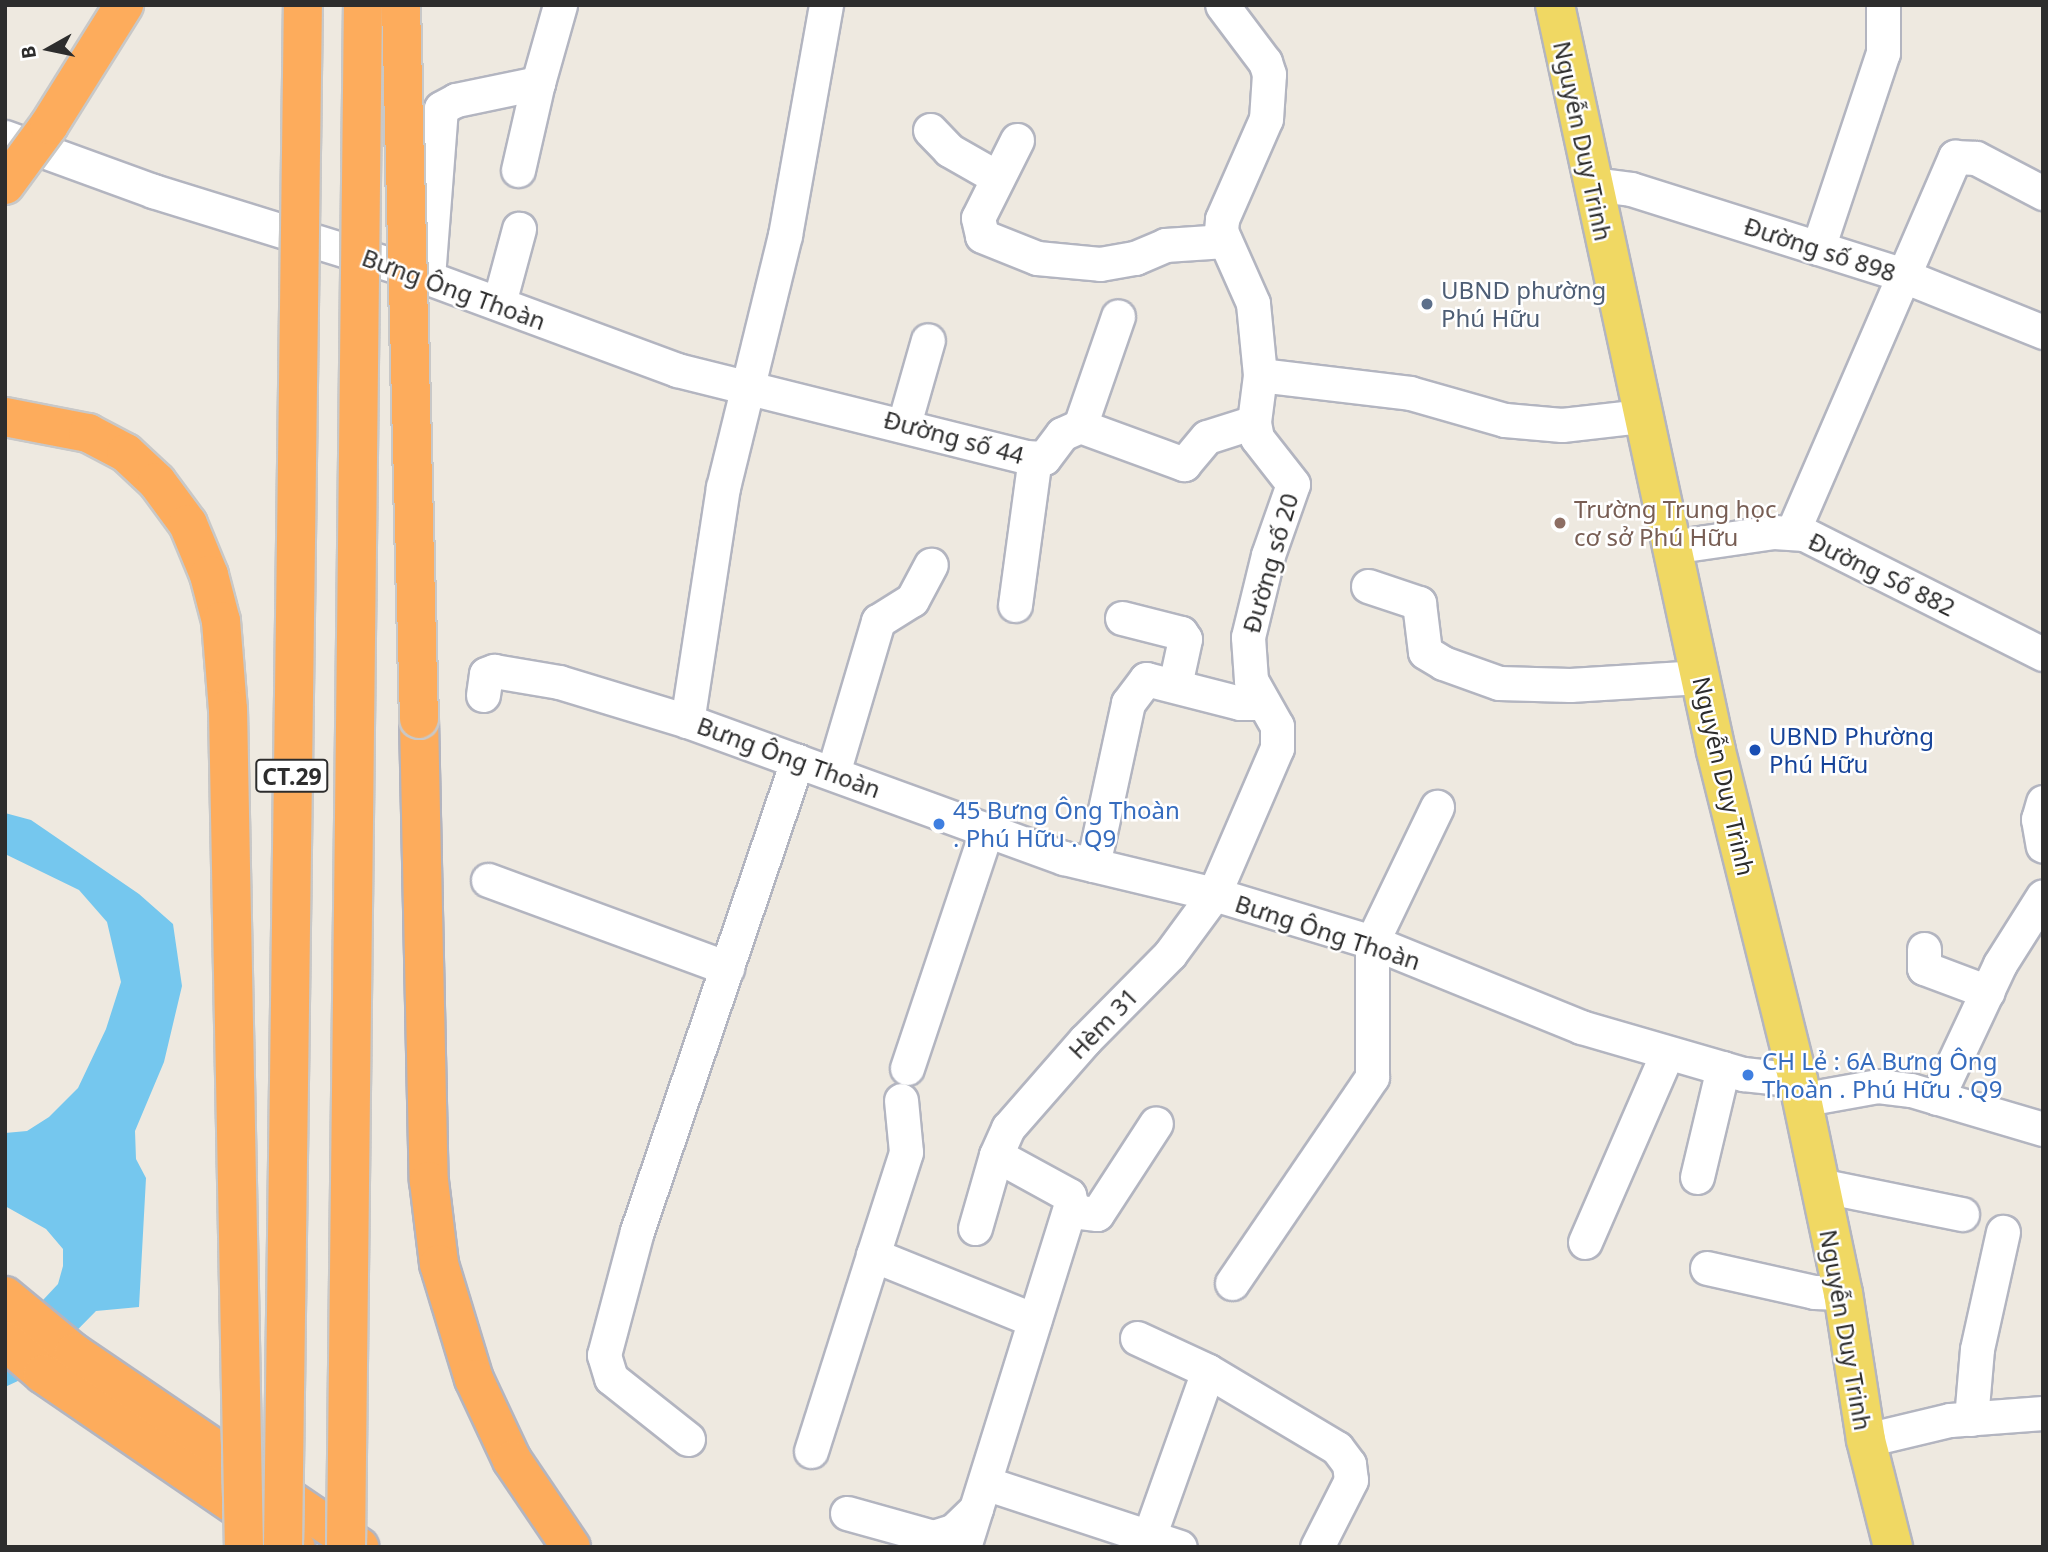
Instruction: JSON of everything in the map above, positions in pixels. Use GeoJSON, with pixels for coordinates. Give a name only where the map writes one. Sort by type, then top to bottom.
{"type":"FeatureCollection","features":[{"type":"Feature","properties":{"kind":"highway"},"geometry":{"type":"LineString","coordinates":[[5,185],[49,125],[124,5]]}},
{"type":"Feature","properties":{"kind":"highway","name":"CT.29"},"geometry":{"type":"LineString","coordinates":[[283,1547],[303,5]]}},
{"type":"Feature","properties":{"kind":"highway","name":"CT.29"},"geometry":{"type":"LineString","coordinates":[[346,1547],[363,5]]}},
{"type":"Feature","properties":{"kind":"highway"},"geometry":{"type":"LineString","coordinates":[[401,5],[429,1181],[439,1264],[474,1379],[512,1460],[571,1547]]}},
{"type":"Feature","properties":{"kind":"highway"},"geometry":{"type":"LineString","coordinates":[[5,417],[88,433],[126,453],[158,482],[188,524],[209,575],[221,621],[228,709],[244,1547]]}},
{"type":"Feature","properties":{"kind":"highway"},"geometry":{"type":"LineString","coordinates":[[9,1299],[74,1353],[359,1547]]}},
{"type":"Feature","properties":{"kind":"highway"},"geometry":{"type":"LineString","coordinates":[[5,1341],[43,1374],[296,1547]]}},
{"type":"Feature","properties":{"kind":"main road","name":"Nguyễn Duy Trinh"},"geometry":{"type":"LineString","coordinates":[[1555,5],[1700,677],[1799,1090],[1843,1293],[1867,1440],[1893,1547]]}},
{"type":"Feature","properties":{"kind":"street"},"geometry":{"type":"LineString","coordinates":[[518,170],[560,5]]}},
{"type":"Feature","properties":{"kind":"street"},"geometry":{"type":"LineString","coordinates":[[746,387],[785,235],[826,5]]}},
{"type":"Feature","properties":{"kind":"street","name":"Đường số 20"},"geometry":{"type":"LineString","coordinates":[[1214,894],[1277,748],[1277,726],[1251,680],[1248,637],[1268,555],[1293,484],[1289,474],[1261,448],[1254,422],[1260,375],[1253,303],[1225,241],[1222,219],[1266,119],[1269,84],[1265,62],[1222,5]]}},
{"type":"Feature","properties":{"kind":"street"},"geometry":{"type":"LineString","coordinates":[[1818,248],[1883,53],[1883,5]]}},
{"type":"Feature","properties":{"kind":"street"},"geometry":{"type":"LineString","coordinates":[[428,278],[441,108],[456,100],[538,83]]}},
{"type":"Feature","properties":{"kind":"street"},"geometry":{"type":"LineString","coordinates":[[930,130],[949,150],[998,178]]}},
{"type":"Feature","properties":{"kind":"street","name":"Bưng Ông Thoàn"},"geometry":{"type":"LineString","coordinates":[[5,137],[153,191],[428,278],[677,369],[746,387],[723,487],[687,721],[1093,865],[1214,894],[1372,942],[1581,1027],[1667,1053],[1799,1090],[1878,1086],[1937,1098],[2043,1129]]}},
{"type":"Feature","properties":{"kind":"street"},"geometry":{"type":"LineString","coordinates":[[1017,140],[978,218],[982,236],[1037,258],[1118,262],[1165,245],[1225,241]]}},
{"type":"Feature","properties":{"kind":"street"},"geometry":{"type":"LineString","coordinates":[[1793,531],[1907,277],[1913,252],[1955,157],[1976,158],[2043,193]]}},
{"type":"Feature","properties":{"kind":"street","name":"Đường số 898"},"geometry":{"type":"LineString","coordinates":[[1592,184],[1631,189],[1907,277],[2043,332]]}},
{"type":"Feature","properties":{"kind":"street"},"geometry":{"type":"LineString","coordinates":[[499,303],[519,229]]}},
{"type":"Feature","properties":{"kind":"street"},"geometry":{"type":"LineString","coordinates":[[1118,316],[1080,426],[1177,465],[1190,461],[1207,438],[1254,422]]}},
{"type":"Feature","properties":{"kind":"street"},"geometry":{"type":"LineString","coordinates":[[904,424],[928,340]]}},
{"type":"Feature","properties":{"kind":"street"},"geometry":{"type":"LineString","coordinates":[[1260,375],[1410,393],[1506,420],[1562,425],[1642,416]]}},
{"type":"Feature","properties":{"kind":"street","name":"Đường số 44"},"geometry":{"type":"LineString","coordinates":[[746,387],[1035,458],[1049,455],[1062,434],[1080,426]]}},
{"type":"Feature","properties":{"kind":"street"},"geometry":{"type":"LineString","coordinates":[[1015,604],[1035,458]]}},
{"type":"Feature","properties":{"kind":"street","name":"Đường Số 882"},"geometry":{"type":"LineString","coordinates":[[1671,547],[1793,531],[2043,654]]}},
{"type":"Feature","properties":{"kind":"street"},"geometry":{"type":"LineString","coordinates":[[833,773],[878,621],[912,600],[931,565]]}},
{"type":"Feature","properties":{"kind":"street"},"geometry":{"type":"LineString","coordinates":[[1368,586],[1419,603],[1425,652],[1443,663],[1499,683],[1570,685],[1700,677]]}},
{"type":"Feature","properties":{"kind":"street"},"geometry":{"type":"LineString","coordinates":[[1122,618],[1181,633],[1185,639],[1175,685]]}},
{"type":"Feature","properties":{"kind":"street"},"geometry":{"type":"LineString","coordinates":[[483,695],[486,674],[494,671],[558,682],[687,721]]}},
{"type":"Feature","properties":{"kind":"street"},"geometry":{"type":"LineString","coordinates":[[1093,865],[1128,703],[1146,679],[1240,703],[1262,703]]}},
{"type":"Feature","properties":{"kind":"street"},"geometry":{"type":"LineString","coordinates":[[688,1439],[611,1378],[604,1355],[637,1231],[797,760]]}},
{"type":"Feature","properties":{"kind":"street"},"geometry":{"type":"LineString","coordinates":[[2043,802],[2038,819],[2043,846]]}},
{"type":"Feature","properties":{"kind":"street"},"geometry":{"type":"LineString","coordinates":[[1232,1283],[1372,1077],[1372,942],[1437,807]]}},
{"type":"Feature","properties":{"kind":"street"},"geometry":{"type":"LineString","coordinates":[[907,1068],[987,829]]}},
{"type":"Feature","properties":{"kind":"street"},"geometry":{"type":"LineString","coordinates":[[488,880],[726,968]]}},
{"type":"Feature","properties":{"kind":"street","name":"Hèm 31"},"geometry":{"type":"LineString","coordinates":[[975,1228],[996,1155],[1008,1128],[1085,1040],[1170,954],[1214,894]]}},
{"type":"Feature","properties":{"kind":"street"},"geometry":{"type":"LineString","coordinates":[[1937,1098],[1988,992],[2043,896]]}},
{"type":"Feature","properties":{"kind":"street"},"geometry":{"type":"LineString","coordinates":[[1924,950],[1924,968],[1988,992]]}},
{"type":"Feature","properties":{"kind":"street"},"geometry":{"type":"LineString","coordinates":[[1585,1242],[1667,1053]]}},
{"type":"Feature","properties":{"kind":"street"},"geometry":{"type":"LineString","coordinates":[[1697,1177],[1723,1068]]}},
{"type":"Feature","properties":{"kind":"street"},"geometry":{"type":"LineString","coordinates":[[811,1451],[906,1152],[901,1100]]}},
{"type":"Feature","properties":{"kind":"street"},"geometry":{"type":"LineString","coordinates":[[1072,1211],[1097,1214],[1156,1123]]}},
{"type":"Feature","properties":{"kind":"street"},"geometry":{"type":"LineString","coordinates":[[964,1547],[1034,1320],[1072,1211],[1069,1195],[996,1155]]}},
{"type":"Feature","properties":{"kind":"street"},"geometry":{"type":"LineString","coordinates":[[1819,1185],[1962,1214]]}},
{"type":"Feature","properties":{"kind":"street"},"geometry":{"type":"LineString","coordinates":[[1971,1419],[1977,1349],[2003,1232]]}},
{"type":"Feature","properties":{"kind":"street"},"geometry":{"type":"LineString","coordinates":[[873,1255],[1034,1320]]}},
{"type":"Feature","properties":{"kind":"street"},"geometry":{"type":"LineString","coordinates":[[1707,1268],[1814,1292],[1843,1293]]}},
{"type":"Feature","properties":{"kind":"street"},"geometry":{"type":"LineString","coordinates":[[1137,1338],[1208,1371],[1337,1448],[1349,1464],[1351,1480],[1317,1547]]}},
{"type":"Feature","properties":{"kind":"street"},"geometry":{"type":"LineString","coordinates":[[1149,1536],[1208,1371]]}},
{"type":"Feature","properties":{"kind":"street"},"geometry":{"type":"LineString","coordinates":[[1867,1440],[1971,1419],[2043,1413]]}},
{"type":"Feature","properties":{"kind":"street"},"geometry":{"type":"LineString","coordinates":[[847,1513],[933,1537],[953,1531],[981,1496]]}},
{"type":"Feature","properties":{"kind":"street"},"geometry":{"type":"LineString","coordinates":[[981,1496],[1149,1536],[1180,1547]]}},
{"type":"Feature","properties":{"kind":"water"},"geometry":{"type":"Polygon","coordinates":[[[5,813],[31,820],[139,894],[173,924],[182,986],[164,1062],[135,1131],[136,1159],[146,1178],[139,1307],[96,1311],[35,1373],[5,1387],[5,1330],[43,1300],[58,1284],[63,1266],[63,1249],[46,1229],[5,1206],[5,1133],[27,1131],[49,1117],[78,1088],[106,1029],[121,982],[107,922],[79,890],[5,854],[5,813]]]}},
{"type":"Feature","properties":{"kind":"place","name":"UBND phường Phú Hữu"},"geometry":{"type":"Point","coordinates":[1427,304]}},
{"type":"Feature","properties":{"kind":"place","name":"Trường Trung học cơ sở Phú Hữu"},"geometry":{"type":"Point","coordinates":[1560,523]}},
{"type":"Feature","properties":{"kind":"place","name":"UBND Phường Phú Hữu"},"geometry":{"type":"Point","coordinates":[1755,750]}},
{"type":"Feature","properties":{"kind":"place","name":"45 Bưng Ông Thoàn . Phú Hữu . Q9"},"geometry":{"type":"Point","coordinates":[939,824]}},
{"type":"Feature","properties":{"kind":"place","name":"CH Lẻ : 6A Bưng Ông Thoàn . Phú Hữu . Q9"},"geometry":{"type":"Point","coordinates":[1748,1075]}}]}
